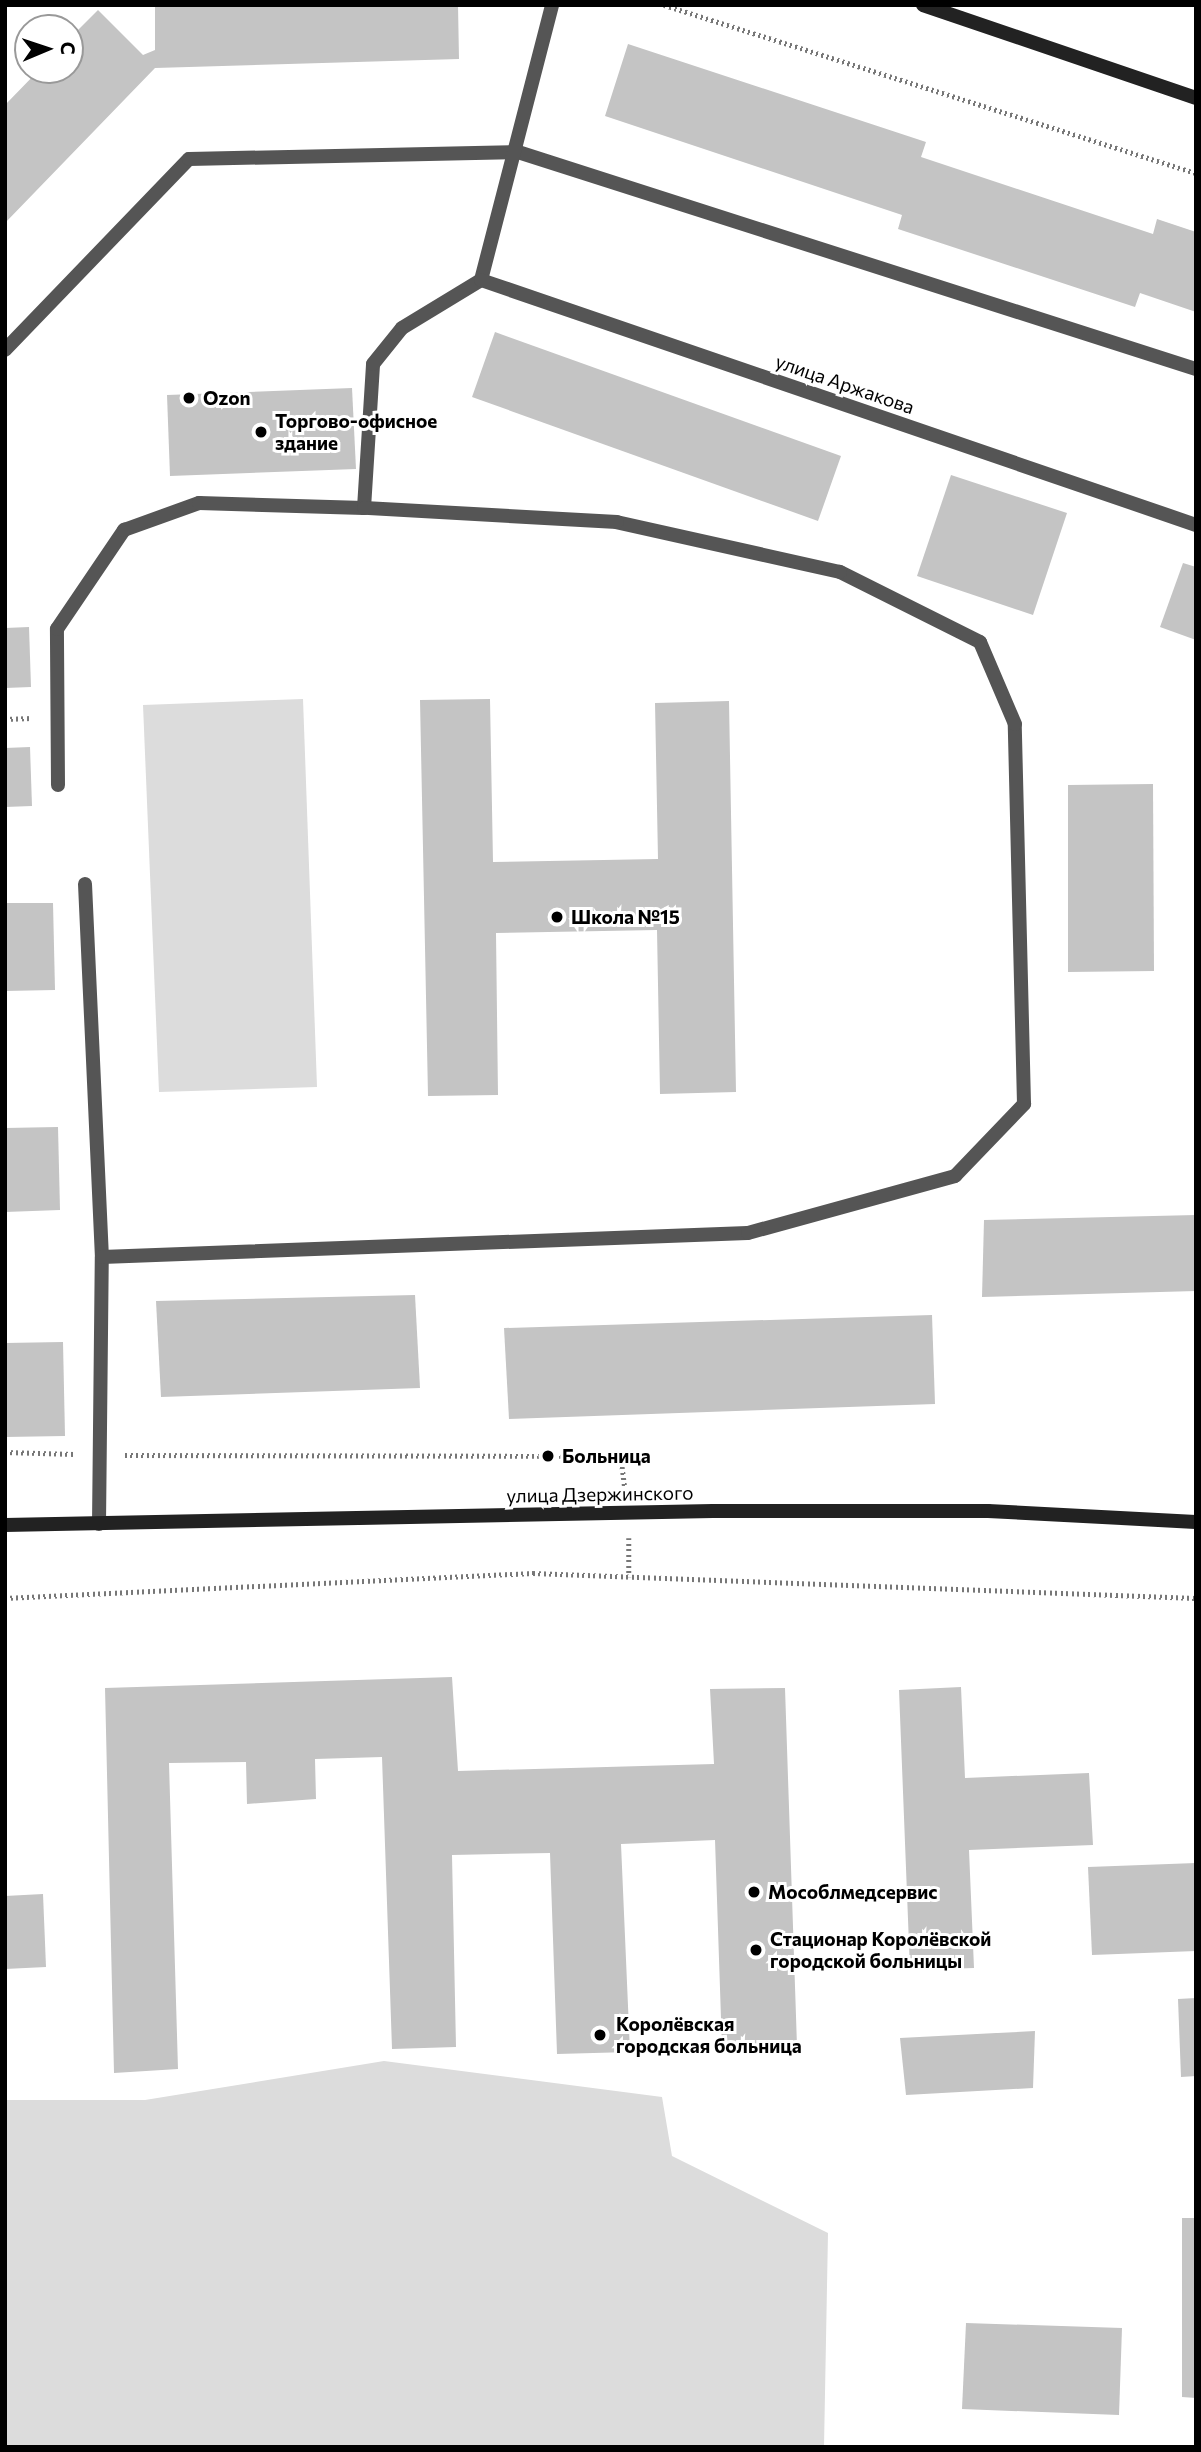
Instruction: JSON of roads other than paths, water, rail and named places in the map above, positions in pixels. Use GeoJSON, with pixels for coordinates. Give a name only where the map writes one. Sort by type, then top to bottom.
{"type":"FeatureCollection","features":[{"type":"Feature","properties":{"kind":"street"},"geometry":{"type":"LineString","coordinates":[[364,508],[373,364],[402,328],[481,280],[518,152],[552,5]]}},
{"type":"Feature","properties":{"kind":"street"},"geometry":{"type":"LineString","coordinates":[[923,5],[1196,98]]}},
{"type":"Feature","properties":{"kind":"street"},"geometry":{"type":"LineString","coordinates":[[5,350],[189,159],[518,152],[1196,369]]}},
{"type":"Feature","properties":{"kind":"street","name":"улица Аржакова"},"geometry":{"type":"LineString","coordinates":[[481,280],[1196,525]]}},
{"type":"Feature","properties":{"kind":"street"},"geometry":{"type":"LineString","coordinates":[[58,785],[57,629],[124,530],[199,503],[364,508],[630,525],[840,572],[980,642],[1014,724],[1024,1104],[955,1176],[748,1233],[102,1257]]}},
{"type":"Feature","properties":{"kind":"street"},"geometry":{"type":"LineString","coordinates":[[85,884],[102,1257],[99,1524]]}},
{"type":"Feature","properties":{"kind":"street","name":"улица Дзержинского"},"geometry":{"type":"LineString","coordinates":[[5,1525],[713,1511],[988,1511],[1196,1522]]}},
{"type":"Feature","properties":{"kind":"place","name":"Ozon"},"geometry":{"type":"Point","coordinates":[189,398]}},
{"type":"Feature","properties":{"kind":"place","name":"Торгово-офисное здание"},"geometry":{"type":"Point","coordinates":[261,432]}},
{"type":"Feature","properties":{"kind":"place","name":"Школа №15"},"geometry":{"type":"Point","coordinates":[557,917]}},
{"type":"Feature","properties":{"kind":"place","name":"Больница"},"geometry":{"type":"Point","coordinates":[548,1456]}},
{"type":"Feature","properties":{"kind":"place","name":"Мособлмедсервис"},"geometry":{"type":"Point","coordinates":[754,1892]}},
{"type":"Feature","properties":{"kind":"place","name":"Стационар Королёвской городской больницы"},"geometry":{"type":"Point","coordinates":[756,1950]}},
{"type":"Feature","properties":{"kind":"place","name":"Королёвская городская больница"},"geometry":{"type":"Point","coordinates":[600,2035]}}]}
